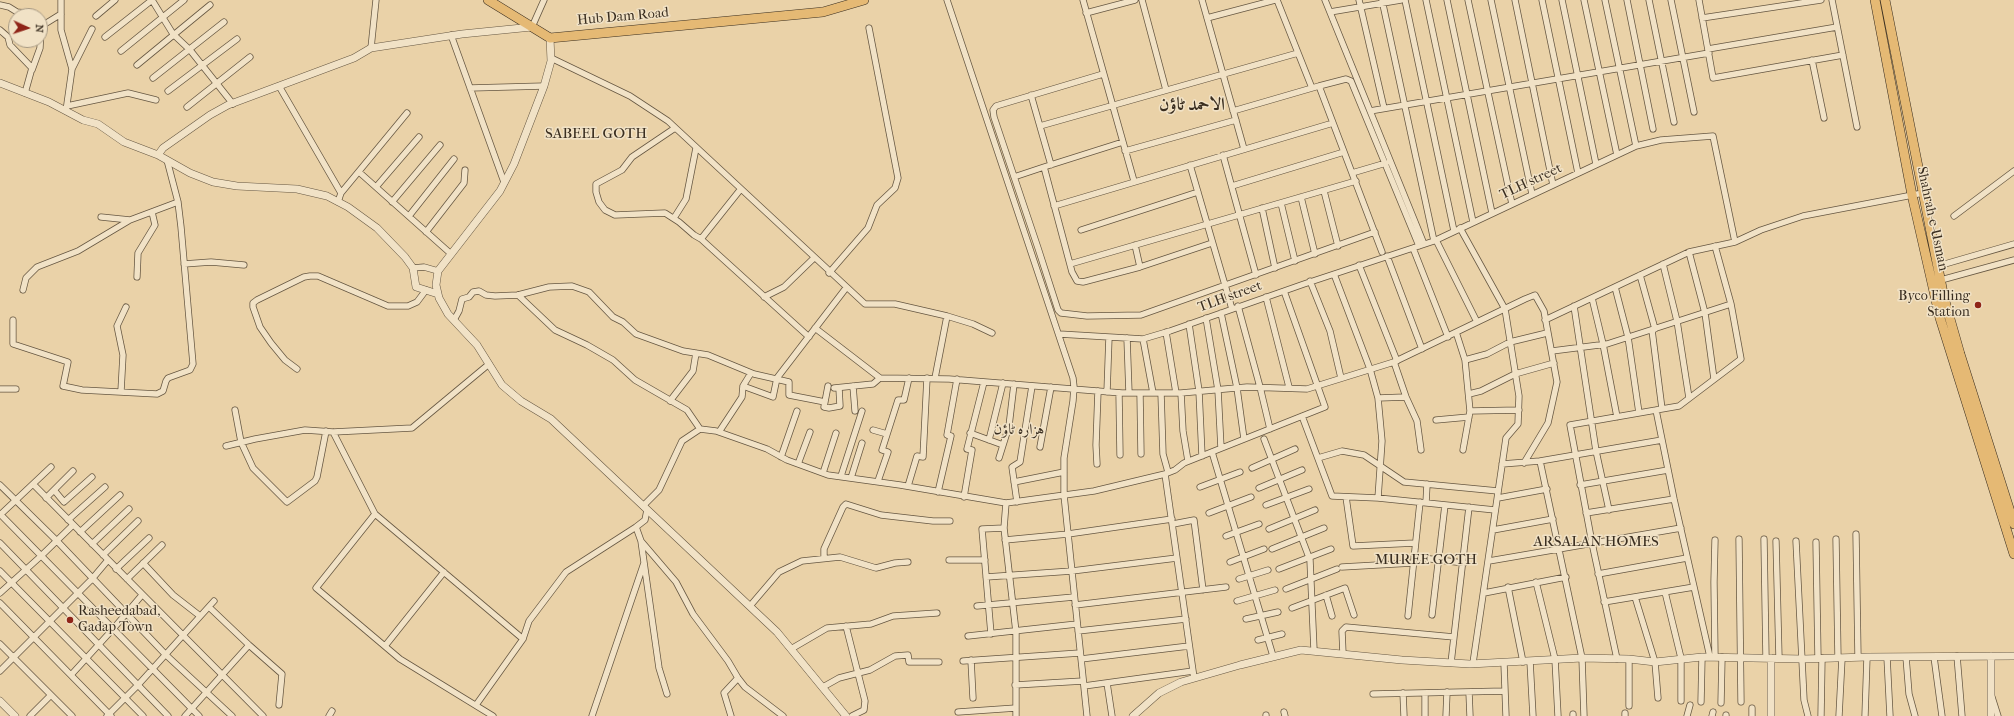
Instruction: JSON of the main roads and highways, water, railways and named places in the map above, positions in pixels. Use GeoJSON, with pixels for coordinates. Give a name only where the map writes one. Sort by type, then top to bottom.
{"type":"FeatureCollection","features":[{"type":"Feature","properties":{"kind":"main road","name":"Hub Dam Road"},"geometry":{"type":"LineString","coordinates":[[488,0],[550,38],[823,12],[864,0]]}},
{"type":"Feature","properties":{"kind":"main road","name":"Shahrah-e-Usman"},"geometry":{"type":"LineString","coordinates":[[1875,0],[1912,195],[1934,298],[1981,421],[2014,524]]}},
{"type":"Feature","properties":{"kind":"main road","name":"Shahrah-e-Usman"},"geometry":{"type":"LineString","coordinates":[[1884,0],[1956,356],[1972,424],[2014,554]]}},
{"type":"Feature","properties":{"kind":"main road"},"geometry":{"type":"LineString","coordinates":[[1972,424],[1981,421]]}},
{"type":"Feature","properties":{"kind":"main road"},"geometry":{"type":"LineString","coordinates":[[1989,476],[1998,473]]}},
{"type":"Feature","properties":{"kind":"place","name":"Byco Filling Station"},"geometry":{"type":"Point","coordinates":[1978,305]}},
{"type":"Feature","properties":{"kind":"place","name":"Rasheedabad, Gadap Town"},"geometry":{"type":"Point","coordinates":[70,620]}},
{"type":"Feature","properties":{"kind":"district","name":"الاحمد ٹاؤن"},"geometry":{"type":"Point","coordinates":[1192,106]}},
{"type":"Feature","properties":{"kind":"district","name":"SABEEL GOTH"},"geometry":{"type":"Point","coordinates":[596,134]}},
{"type":"Feature","properties":{"kind":"district","name":"ہزارہ ٹاؤن"},"geometry":{"type":"Point","coordinates":[1019,430]}},
{"type":"Feature","properties":{"kind":"district","name":"ARSALAN HOMES"},"geometry":{"type":"Point","coordinates":[1596,542]}},
{"type":"Feature","properties":{"kind":"district","name":"MUREE GOTH"},"geometry":{"type":"Point","coordinates":[1426,560]}}]}
